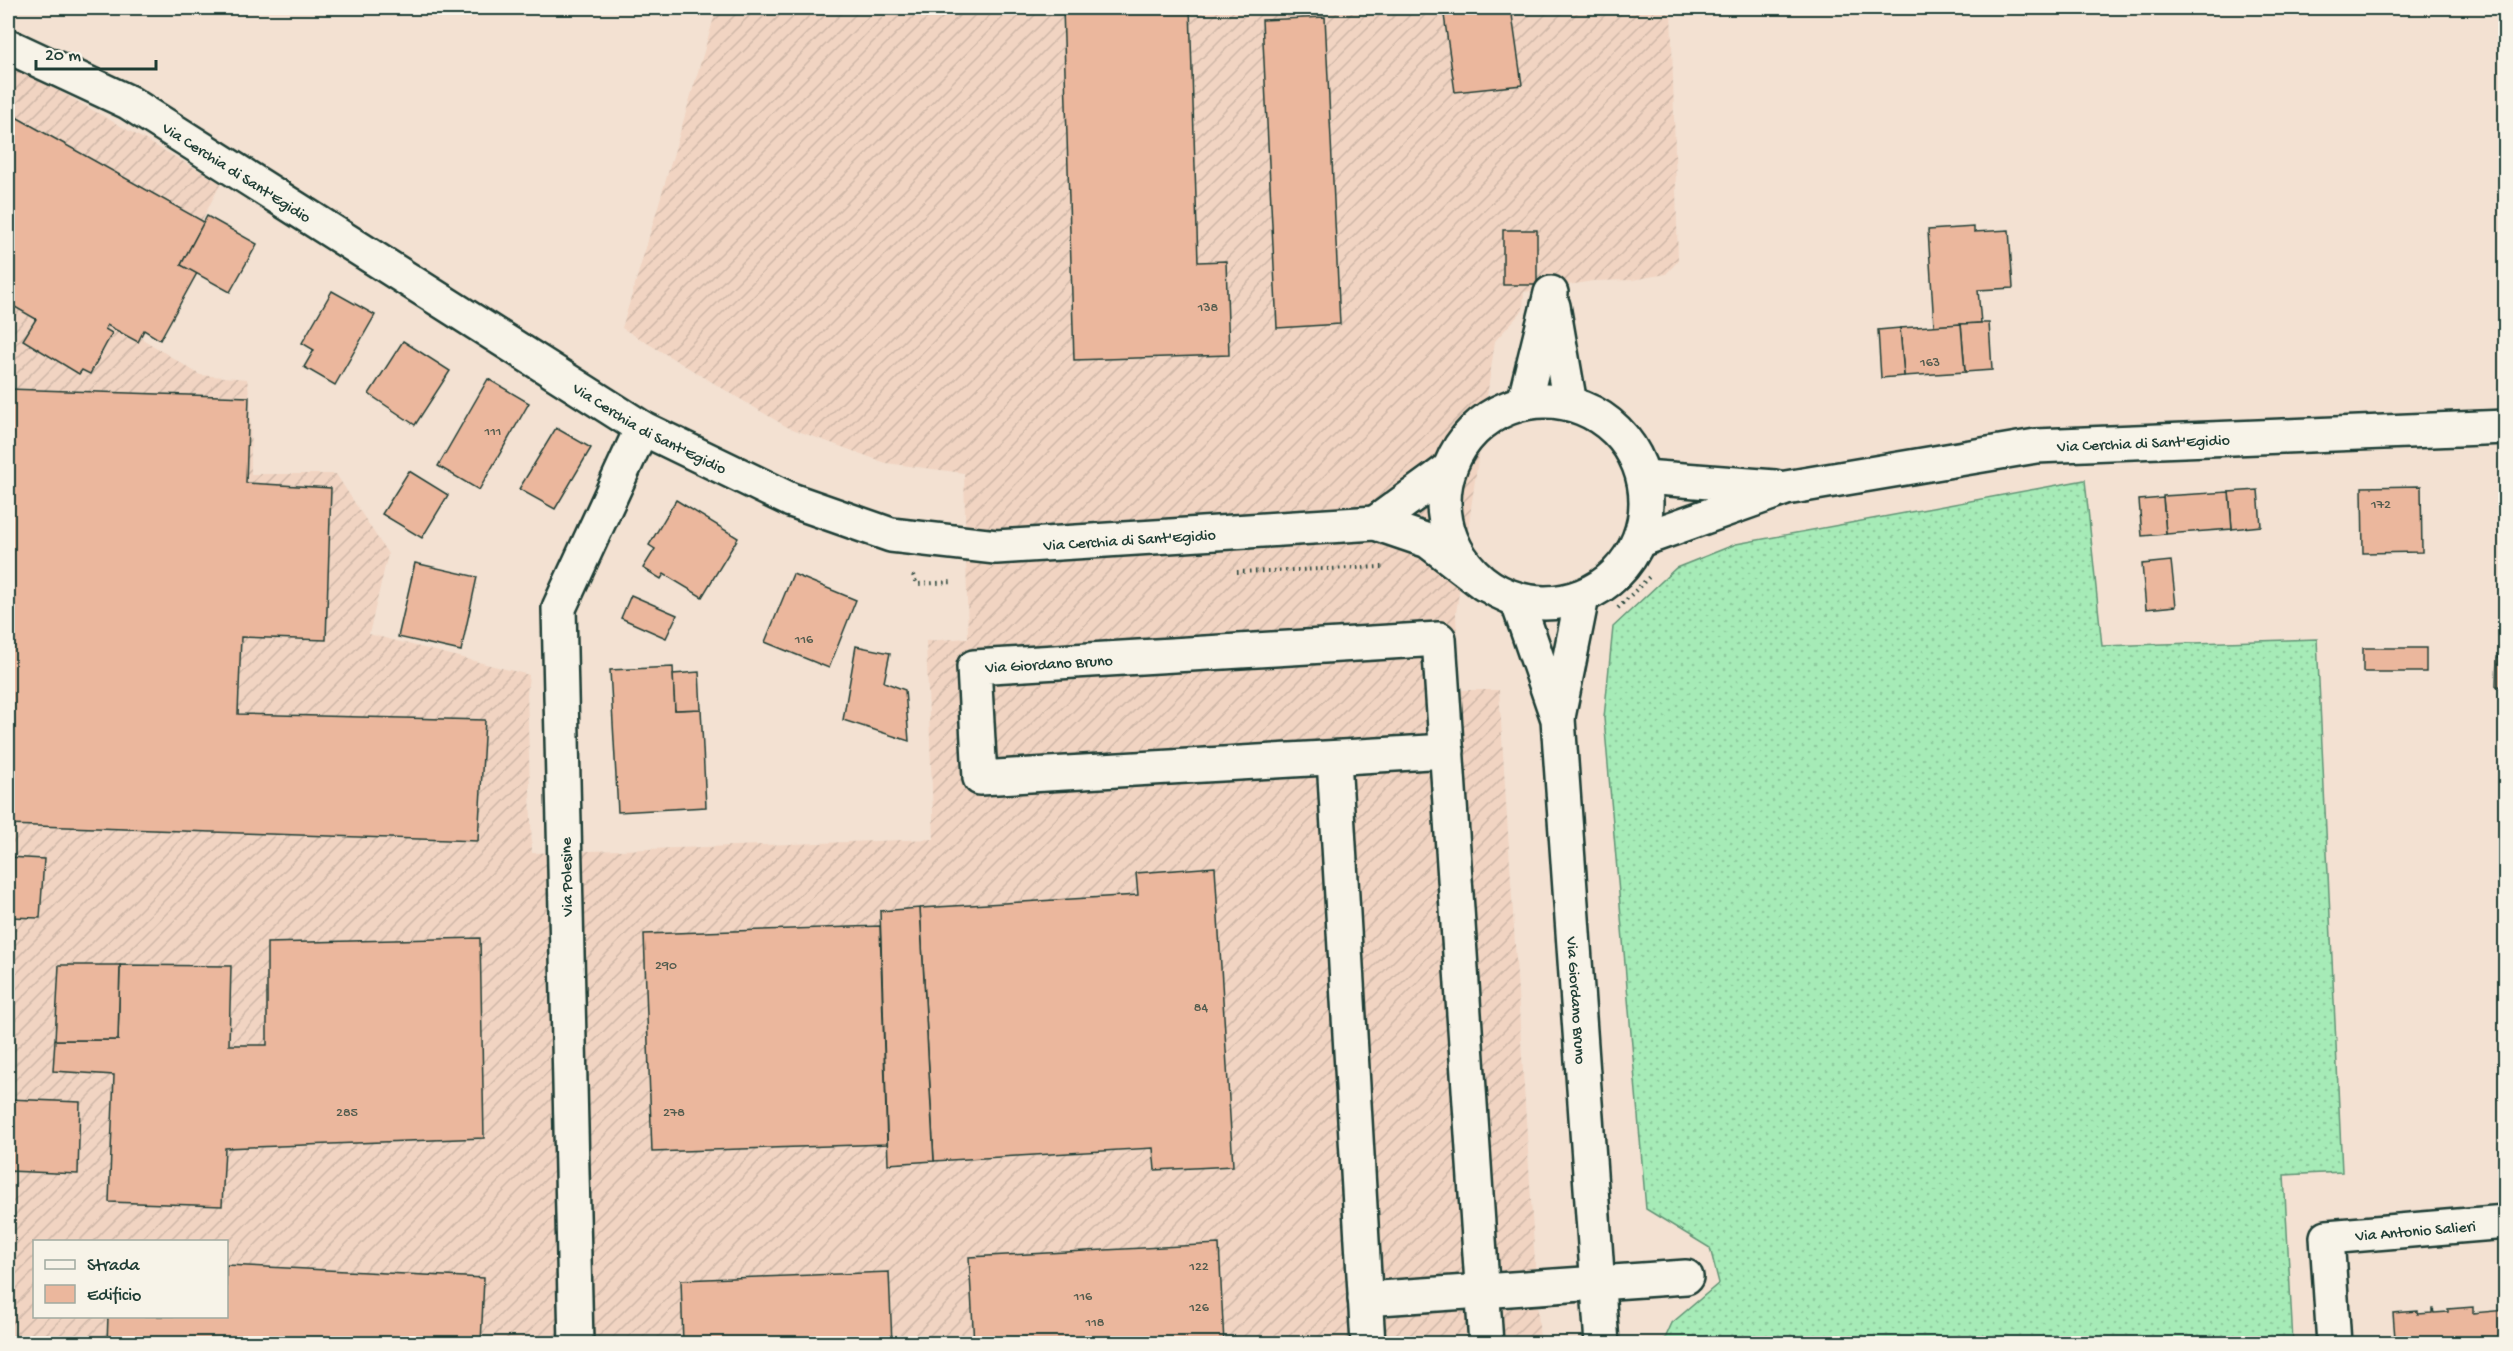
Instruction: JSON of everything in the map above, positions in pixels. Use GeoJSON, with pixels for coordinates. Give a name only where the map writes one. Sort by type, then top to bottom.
{"type":"FeatureCollection","features":[{"type":"Feature","properties":{"kind":"street","name":"Via Cerchia di Sant'Egidio"},"geometry":{"type":"LineString","coordinates":[[8,46],[128,102],[642,428],[791,500],[891,535],[996,547],[1375,523],[1428,541],[1484,584]]}},
{"type":"Feature","properties":{"kind":"street"},"geometry":{"type":"LineString","coordinates":[[1524,403],[1551,293],[1570,404]]}},
{"type":"Feature","properties":{"kind":"street"},"geometry":{"type":"LineString","coordinates":[[1547,401],[1570,404],[1595,414],[1617,430],[1633,452],[1644,477],[1647,509],[1640,540],[1626,564],[1606,584],[1582,597],[1550,604],[1517,600],[1484,584],[1461,560],[1448,532],[1443,500],[1449,469],[1466,438],[1492,416],[1524,403],[1547,401]]}},
{"type":"Feature","properties":{"kind":"street","name":"Via Cerchia di Sant'Egidio"},"geometry":{"type":"LineString","coordinates":[[1640,540],[1786,488],[2036,446],[2505,427]]}},
{"type":"Feature","properties":{"kind":"street","name":"Via Polesine"},"geometry":{"type":"LineString","coordinates":[[576,1344],[559,608],[642,428]]}},
{"type":"Feature","properties":{"kind":"street"},"geometry":{"type":"LineString","coordinates":[[1375,523],[1449,469]]}},
{"type":"Feature","properties":{"kind":"street","name":"Via Cerchia di Sant'Egidio"},"geometry":{"type":"LineString","coordinates":[[1644,477],[1786,488]]}},
{"type":"Feature","properties":{"kind":"street","name":"Via Giordano Bruno"},"geometry":{"type":"LineString","coordinates":[[1558,719],[1582,597]]}},
{"type":"Feature","properties":{"kind":"street","name":"Via Giordano Bruno"},"geometry":{"type":"LineString","coordinates":[[1517,600],[1558,719],[1602,1344]]}},
{"type":"Feature","properties":{"kind":"street","name":"Via Giordano Bruno"},"geometry":{"type":"LineString","coordinates":[[1447,751],[980,778],[974,666],[1439,639],[1447,751],[1486,1344]]}},
{"type":"Feature","properties":{"kind":"street"},"geometry":{"type":"LineString","coordinates":[[1334,759],[1368,1344]]}},
{"type":"Feature","properties":{"kind":"street","name":"Via Antonio Salieri"},"geometry":{"type":"LineString","coordinates":[[2334,1344],[2328,1237],[2505,1222]]}},
{"type":"Feature","properties":{"kind":"street"},"geometry":{"type":"LineString","coordinates":[[1365,1299],[1686,1277]]}},
{"type":"Feature","properties":{"kind":"path"},"geometry":{"type":"LineString","coordinates":[[891,535],[917,584],[964,582]]}},
{"type":"Feature","properties":{"kind":"path"},"geometry":{"type":"LineString","coordinates":[[1234,572],[1386,567]]}},
{"type":"Feature","properties":{"kind":"path"},"geometry":{"type":"LineString","coordinates":[[1614,612],[1653,572]]}},
{"type":"Feature","properties":{"kind":"shaded area"},"geometry":{"type":"Polygon","coordinates":[[[763,8],[1671,8],[1678,261],[1666,274],[1632,280],[1593,281],[1524,292],[1523,310],[1495,341],[1456,613],[1459,690],[1499,690],[1540,1343],[8,1343],[8,62],[221,183],[141,338],[200,375],[247,379],[250,400],[251,474],[336,474],[388,554],[369,634],[529,675],[527,694],[532,853],[934,839],[926,641],[968,638],[964,473],[886,463],[787,427],[622,328],[716,11],[763,8]]]}},
{"type":"Feature","properties":{"kind":"green space"},"geometry":{"type":"Polygon","coordinates":[[[2085,480],[2102,646],[2317,639],[2342,1172],[2284,1175],[2293,1343],[1663,1343],[1672,1323],[1719,1283],[1710,1248],[1646,1209],[1604,718],[1613,627],[1676,568],[1736,544],[2085,480]]]}},
{"type":"Feature","properties":{"kind":"building"},"geometry":{"type":"Polygon","coordinates":[[[1063,8],[1190,8],[1198,262],[1226,261],[1229,355],[1074,360],[1063,8]]]}},
{"type":"Feature","properties":{"kind":"building"},"geometry":{"type":"Polygon","coordinates":[[[1443,8],[1511,8],[1522,85],[1455,92],[1443,8]]]}},
{"type":"Feature","properties":{"kind":"building"},"geometry":{"type":"Polygon","coordinates":[[[1325,17],[1340,324],[1277,328],[1262,20],[1325,17]]]}},
{"type":"Feature","properties":{"kind":"building"},"geometry":{"type":"Polygon","coordinates":[[[16,117],[204,222],[181,265],[197,273],[160,340],[144,330],[138,342],[107,325],[105,329],[112,333],[90,374],[82,370],[79,374],[23,340],[36,319],[8,303],[8,131],[16,117]]]}},
{"type":"Feature","properties":{"kind":"building"},"geometry":{"type":"Polygon","coordinates":[[[207,216],[257,244],[230,292],[181,265],[207,216]]]}},
{"type":"Feature","properties":{"kind":"building"},"geometry":{"type":"Polygon","coordinates":[[[1974,227],[1974,232],[2009,230],[2013,288],[1978,290],[1981,323],[1934,326],[1928,230],[1974,227]]]}},
{"type":"Feature","properties":{"kind":"building"},"geometry":{"type":"Polygon","coordinates":[[[1503,230],[1537,230],[1537,285],[1503,285],[1503,230]]]}},
{"type":"Feature","properties":{"kind":"building"},"geometry":{"type":"Polygon","coordinates":[[[332,291],[375,315],[335,385],[304,367],[314,350],[302,343],[332,291]]]}},
{"type":"Feature","properties":{"kind":"building"},"geometry":{"type":"Polygon","coordinates":[[[1989,323],[1992,370],[1965,372],[1961,324],[1989,323]]]}},
{"type":"Feature","properties":{"kind":"building"},"geometry":{"type":"Polygon","coordinates":[[[1961,324],[1965,372],[1904,376],[1900,328],[1961,324]]]}},
{"type":"Feature","properties":{"kind":"building"},"geometry":{"type":"Polygon","coordinates":[[[1900,328],[1904,376],[1881,378],[1878,330],[1900,328]]]}},
{"type":"Feature","properties":{"kind":"building"},"geometry":{"type":"Polygon","coordinates":[[[403,341],[450,371],[415,425],[369,394],[403,341]]]}},
{"type":"Feature","properties":{"kind":"building"},"geometry":{"type":"Polygon","coordinates":[[[488,379],[529,403],[479,490],[438,466],[488,379]]]}},
{"type":"Feature","properties":{"kind":"building"},"geometry":{"type":"Polygon","coordinates":[[[8,389],[249,397],[246,483],[331,488],[326,640],[241,637],[238,714],[485,720],[478,841],[8,825],[8,389]]]}},
{"type":"Feature","properties":{"kind":"building"},"geometry":{"type":"Polygon","coordinates":[[[556,428],[591,448],[555,509],[519,489],[556,428]]]}},
{"type":"Feature","properties":{"kind":"building"},"geometry":{"type":"Polygon","coordinates":[[[409,471],[448,495],[422,538],[382,514],[409,471]]]}},
{"type":"Feature","properties":{"kind":"building"},"geometry":{"type":"Polygon","coordinates":[[[2421,486],[2422,552],[2363,553],[2362,487],[2421,486]]]}},
{"type":"Feature","properties":{"kind":"building"},"geometry":{"type":"Polygon","coordinates":[[[2258,490],[2261,526],[2232,529],[2229,492],[2258,490]]]}},
{"type":"Feature","properties":{"kind":"building"},"geometry":{"type":"Polygon","coordinates":[[[2229,492],[2232,529],[2166,534],[2163,496],[2229,492]]]}},
{"type":"Feature","properties":{"kind":"building"},"geometry":{"type":"Polygon","coordinates":[[[2163,498],[2166,534],[2142,536],[2139,500],[2163,498]]]}},
{"type":"Feature","properties":{"kind":"building"},"geometry":{"type":"Polygon","coordinates":[[[676,500],[738,538],[702,597],[664,574],[661,579],[643,568],[655,549],[649,545],[676,500]]]}},
{"type":"Feature","properties":{"kind":"building"},"geometry":{"type":"Polygon","coordinates":[[[2171,561],[2176,606],[2146,609],[2142,564],[2171,561]]]}},
{"type":"Feature","properties":{"kind":"building"},"geometry":{"type":"Polygon","coordinates":[[[415,563],[477,577],[461,651],[398,637],[415,563]]]}},
{"type":"Feature","properties":{"kind":"building"},"geometry":{"type":"Polygon","coordinates":[[[793,574],[856,600],[829,668],[765,642],[793,574]]]}},
{"type":"Feature","properties":{"kind":"building"},"geometry":{"type":"Polygon","coordinates":[[[631,595],[677,615],[666,638],[621,618],[631,595]]]}},
{"type":"Feature","properties":{"kind":"building"},"geometry":{"type":"Polygon","coordinates":[[[856,646],[890,653],[884,682],[905,690],[909,741],[843,720],[856,646]]]}},
{"type":"Feature","properties":{"kind":"building"},"geometry":{"type":"Polygon","coordinates":[[[2363,648],[2426,648],[2426,672],[2363,672],[2363,648]]]}},
{"type":"Feature","properties":{"kind":"building"},"geometry":{"type":"Polygon","coordinates":[[[2497,657],[2506,657],[2506,687],[2496,686],[2497,657]]]}},
{"type":"Feature","properties":{"kind":"building"},"geometry":{"type":"Polygon","coordinates":[[[673,667],[675,710],[701,709],[706,807],[618,812],[610,670],[673,667]]]}},
{"type":"Feature","properties":{"kind":"building"},"geometry":{"type":"Polygon","coordinates":[[[699,672],[701,709],[675,710],[673,674],[699,672]]]}},
{"type":"Feature","properties":{"kind":"building"},"geometry":{"type":"Polygon","coordinates":[[[8,857],[44,859],[40,918],[8,917],[8,857]]]}},
{"type":"Feature","properties":{"kind":"building"},"geometry":{"type":"Polygon","coordinates":[[[1215,867],[1233,1166],[1155,1170],[1153,1148],[934,1161],[920,908],[1138,895],[1136,873],[1215,867]]]}},
{"type":"Feature","properties":{"kind":"building"},"geometry":{"type":"Polygon","coordinates":[[[920,908],[934,1161],[888,1164],[880,911],[920,908]]]}},
{"type":"Feature","properties":{"kind":"building"},"geometry":{"type":"Polygon","coordinates":[[[880,926],[887,1144],[652,1152],[644,934],[880,926]]]}},
{"type":"Feature","properties":{"kind":"building"},"geometry":{"type":"Polygon","coordinates":[[[480,938],[484,1138],[225,1148],[222,1206],[109,1202],[114,1075],[53,1071],[55,1040],[118,1040],[120,965],[231,966],[229,1045],[267,1045],[267,943],[480,938]]]}},
{"type":"Feature","properties":{"kind":"building"},"geometry":{"type":"Polygon","coordinates":[[[59,965],[120,965],[118,1040],[55,1040],[59,965]]]}},
{"type":"Feature","properties":{"kind":"building"},"geometry":{"type":"Polygon","coordinates":[[[8,1099],[80,1102],[78,1174],[8,1171],[8,1099]]]}},
{"type":"Feature","properties":{"kind":"building"},"geometry":{"type":"Polygon","coordinates":[[[1219,1244],[1224,1344],[974,1344],[969,1257],[1219,1244]]]}},
{"type":"Feature","properties":{"kind":"building"},"geometry":{"type":"Polygon","coordinates":[[[228,1265],[484,1278],[481,1344],[107,1344],[108,1318],[228,1318],[228,1265]]]}},
{"type":"Feature","properties":{"kind":"building"},"geometry":{"type":"Polygon","coordinates":[[[889,1272],[892,1344],[683,1344],[681,1280],[889,1272]]]}},
{"type":"Feature","properties":{"kind":"building"},"geometry":{"type":"Polygon","coordinates":[[[2473,1307],[2473,1313],[2506,1310],[2506,1344],[2402,1344],[2401,1337],[2395,1338],[2393,1313],[2418,1311],[2418,1314],[2432,1313],[2432,1309],[2434,1313],[2448,1312],[2448,1309],[2473,1307]]]}}]}
